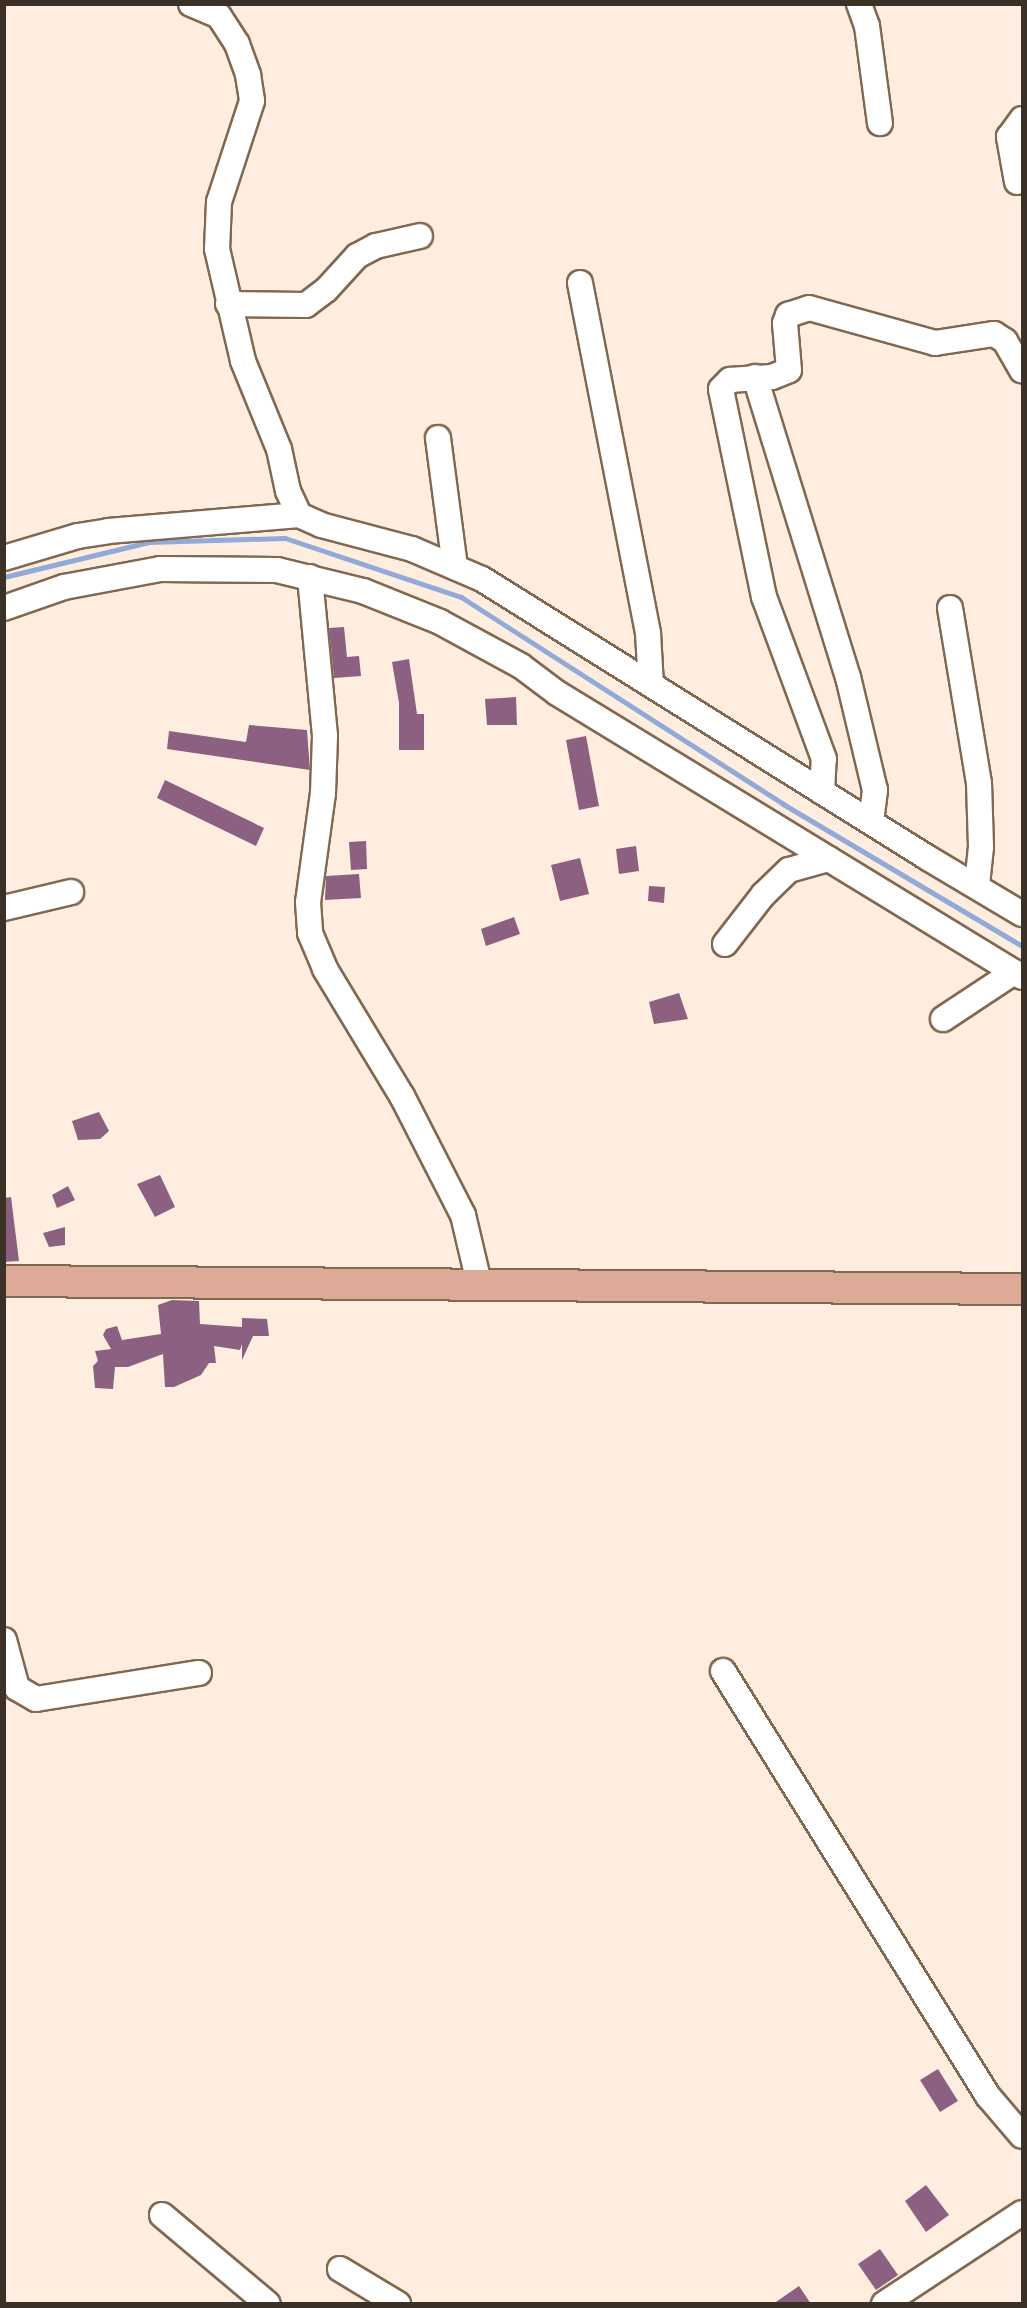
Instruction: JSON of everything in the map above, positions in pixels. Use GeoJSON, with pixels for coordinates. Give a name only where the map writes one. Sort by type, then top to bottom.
{"type":"FeatureCollection","features":[{"type":"Feature","properties":{"kind":"main road"},"geometry":{"type":"LineString","coordinates":[[4,1281],[480,1287],[1023,1289]]}},
{"type":"Feature","properties":{"kind":"street"},"geometry":{"type":"LineString","coordinates":[[191,4],[219,16],[243,58],[252,101],[219,202],[217,249],[243,361],[279,449],[288,491],[299,514],[306,520],[412,549],[482,579],[822,792],[1023,914]]}},
{"type":"Feature","properties":{"kind":"street"},"geometry":{"type":"LineString","coordinates":[[859,4],[867,26],[880,123]]}},
{"type":"Feature","properties":{"kind":"street"},"geometry":{"type":"LineString","coordinates":[[1017,182],[1009,136],[1023,118]]}},
{"type":"Feature","properties":{"kind":"street"},"geometry":{"type":"LineString","coordinates":[[228,304],[306,305],[316,300],[357,256],[376,246],[420,236]]}},
{"type":"Feature","properties":{"kind":"street"},"geometry":{"type":"LineString","coordinates":[[580,284],[647,626],[651,685]]}},
{"type":"Feature","properties":{"kind":"street"},"geometry":{"type":"LineString","coordinates":[[822,792],[824,759],[764,597],[720,396],[724,384],[755,377],[772,377],[789,370],[785,323],[788,315],[809,308],[935,343],[994,334],[1005,340],[1023,370]]}},
{"type":"Feature","properties":{"kind":"street"},"geometry":{"type":"LineString","coordinates":[[755,377],[848,678],[875,790],[871,822]]}},
{"type":"Feature","properties":{"kind":"street"},"geometry":{"type":"LineString","coordinates":[[438,438],[455,567]]}},
{"type":"Feature","properties":{"kind":"street"},"geometry":{"type":"LineString","coordinates":[[4,558],[108,531],[299,514]]}},
{"type":"Feature","properties":{"kind":"street"},"geometry":{"type":"LineString","coordinates":[[4,608],[64,587],[151,570],[243,568],[310,577],[363,591],[440,622],[481,644],[1018,975],[943,1019]]}},
{"type":"Feature","properties":{"kind":"street"},"geometry":{"type":"LineString","coordinates":[[310,577],[326,736],[323,793],[308,902],[309,933],[325,969],[402,1096],[463,1215],[480,1287]]}},
{"type":"Feature","properties":{"kind":"street"},"geometry":{"type":"LineString","coordinates":[[950,608],[979,783],[981,847],[977,886]]}},
{"type":"Feature","properties":{"kind":"street"},"geometry":{"type":"LineString","coordinates":[[725,944],[763,895],[789,870],[828,859]]}},
{"type":"Feature","properties":{"kind":"street"},"geometry":{"type":"LineString","coordinates":[[4,908],[70,892]]}},
{"type":"Feature","properties":{"kind":"street"},"geometry":{"type":"LineString","coordinates":[[4,1640],[18,1688],[36,1699],[199,1673]]}},
{"type":"Feature","properties":{"kind":"street"},"geometry":{"type":"LineString","coordinates":[[723,1671],[988,2096],[1023,2136]]}},
{"type":"Feature","properties":{"kind":"street"},"geometry":{"type":"LineString","coordinates":[[884,2304],[1023,2213]]}},
{"type":"Feature","properties":{"kind":"street"},"geometry":{"type":"LineString","coordinates":[[162,2215],[267,2303]]}},
{"type":"Feature","properties":{"kind":"street"},"geometry":{"type":"LineString","coordinates":[[340,2269],[398,2304]]}},
{"type":"Feature","properties":{"kind":"building"},"geometry":{"type":"Polygon","coordinates":[[[344,627],[347,657],[359,656],[361,676],[334,678],[329,628],[344,627]]]}},
{"type":"Feature","properties":{"kind":"building"},"geometry":{"type":"Polygon","coordinates":[[[409,659],[417,714],[424,714],[424,750],[399,750],[399,703],[392,662],[409,659]]]}},
{"type":"Feature","properties":{"kind":"building"},"geometry":{"type":"Polygon","coordinates":[[[516,697],[517,725],[487,725],[485,699],[516,697]]]}},
{"type":"Feature","properties":{"kind":"building"},"geometry":{"type":"Polygon","coordinates":[[[249,725],[307,730],[310,770],[167,749],[169,731],[246,742],[249,725]]]}},
{"type":"Feature","properties":{"kind":"building"},"geometry":{"type":"Polygon","coordinates":[[[586,736],[599,806],[579,810],[566,740],[586,736]]]}},
{"type":"Feature","properties":{"kind":"building"},"geometry":{"type":"Polygon","coordinates":[[[165,780],[264,828],[256,846],[157,798],[165,780]]]}},
{"type":"Feature","properties":{"kind":"building"},"geometry":{"type":"Polygon","coordinates":[[[366,841],[367,869],[351,870],[349,842],[366,841]]]}},
{"type":"Feature","properties":{"kind":"building"},"geometry":{"type":"Polygon","coordinates":[[[636,846],[639,871],[619,874],[616,849],[636,846]]]}},
{"type":"Feature","properties":{"kind":"building"},"geometry":{"type":"Polygon","coordinates":[[[580,858],[589,894],[560,901],[551,865],[580,858]]]}},
{"type":"Feature","properties":{"kind":"building"},"geometry":{"type":"Polygon","coordinates":[[[359,874],[361,898],[325,900],[326,876],[359,874]]]}},
{"type":"Feature","properties":{"kind":"building"},"geometry":{"type":"Polygon","coordinates":[[[649,886],[665,887],[664,903],[648,901],[649,886]]]}},
{"type":"Feature","properties":{"kind":"building"},"geometry":{"type":"Polygon","coordinates":[[[514,917],[520,934],[486,946],[481,929],[514,917]]]}},
{"type":"Feature","properties":{"kind":"building"},"geometry":{"type":"Polygon","coordinates":[[[679,993],[688,1019],[654,1024],[649,1002],[679,993]]]}},
{"type":"Feature","properties":{"kind":"building"},"geometry":{"type":"Polygon","coordinates":[[[99,1112],[109,1131],[100,1139],[78,1140],[72,1121],[99,1112]]]}},
{"type":"Feature","properties":{"kind":"building"},"geometry":{"type":"Polygon","coordinates":[[[160,1175],[175,1207],[155,1217],[137,1184],[160,1175]]]}},
{"type":"Feature","properties":{"kind":"building"},"geometry":{"type":"Polygon","coordinates":[[[68,1186],[75,1200],[57,1208],[52,1195],[68,1186]]]}},
{"type":"Feature","properties":{"kind":"building"},"geometry":{"type":"Polygon","coordinates":[[[11,1197],[19,1261],[4,1262],[4,1198],[11,1197]]]}},
{"type":"Feature","properties":{"kind":"building"},"geometry":{"type":"Polygon","coordinates":[[[65,1227],[65,1245],[49,1247],[43,1233],[65,1227]]]}},
{"type":"Feature","properties":{"kind":"building"},"geometry":{"type":"Polygon","coordinates":[[[172,1300],[199,1301],[200,1324],[242,1327],[242,1318],[267,1319],[269,1336],[253,1336],[242,1360],[242,1344],[240,1350],[214,1346],[216,1363],[209,1363],[201,1375],[174,1387],[165,1387],[163,1354],[128,1367],[115,1367],[113,1389],[95,1388],[93,1366],[98,1361],[95,1351],[111,1349],[103,1335],[106,1329],[117,1326],[122,1340],[161,1334],[158,1305],[172,1300]]]}},
{"type":"Feature","properties":{"kind":"building"},"geometry":{"type":"Polygon","coordinates":[[[938,2069],[958,2101],[940,2112],[920,2080],[938,2069]]]}},
{"type":"Feature","properties":{"kind":"building"},"geometry":{"type":"Polygon","coordinates":[[[926,2185],[949,2215],[926,2232],[905,2201],[926,2185]]]}},
{"type":"Feature","properties":{"kind":"building"},"geometry":{"type":"Polygon","coordinates":[[[880,2249],[898,2275],[876,2290],[858,2264],[880,2249]]]}},
{"type":"Feature","properties":{"kind":"building"},"geometry":{"type":"Polygon","coordinates":[[[799,2286],[811,2304],[773,2304],[799,2286]]]}},
{"type":"Feature","properties":{"kind":"waterway"},"geometry":{"type":"LineString","coordinates":[[4,577],[149,542],[285,538],[461,597],[783,804],[1022,946]]}}]}
